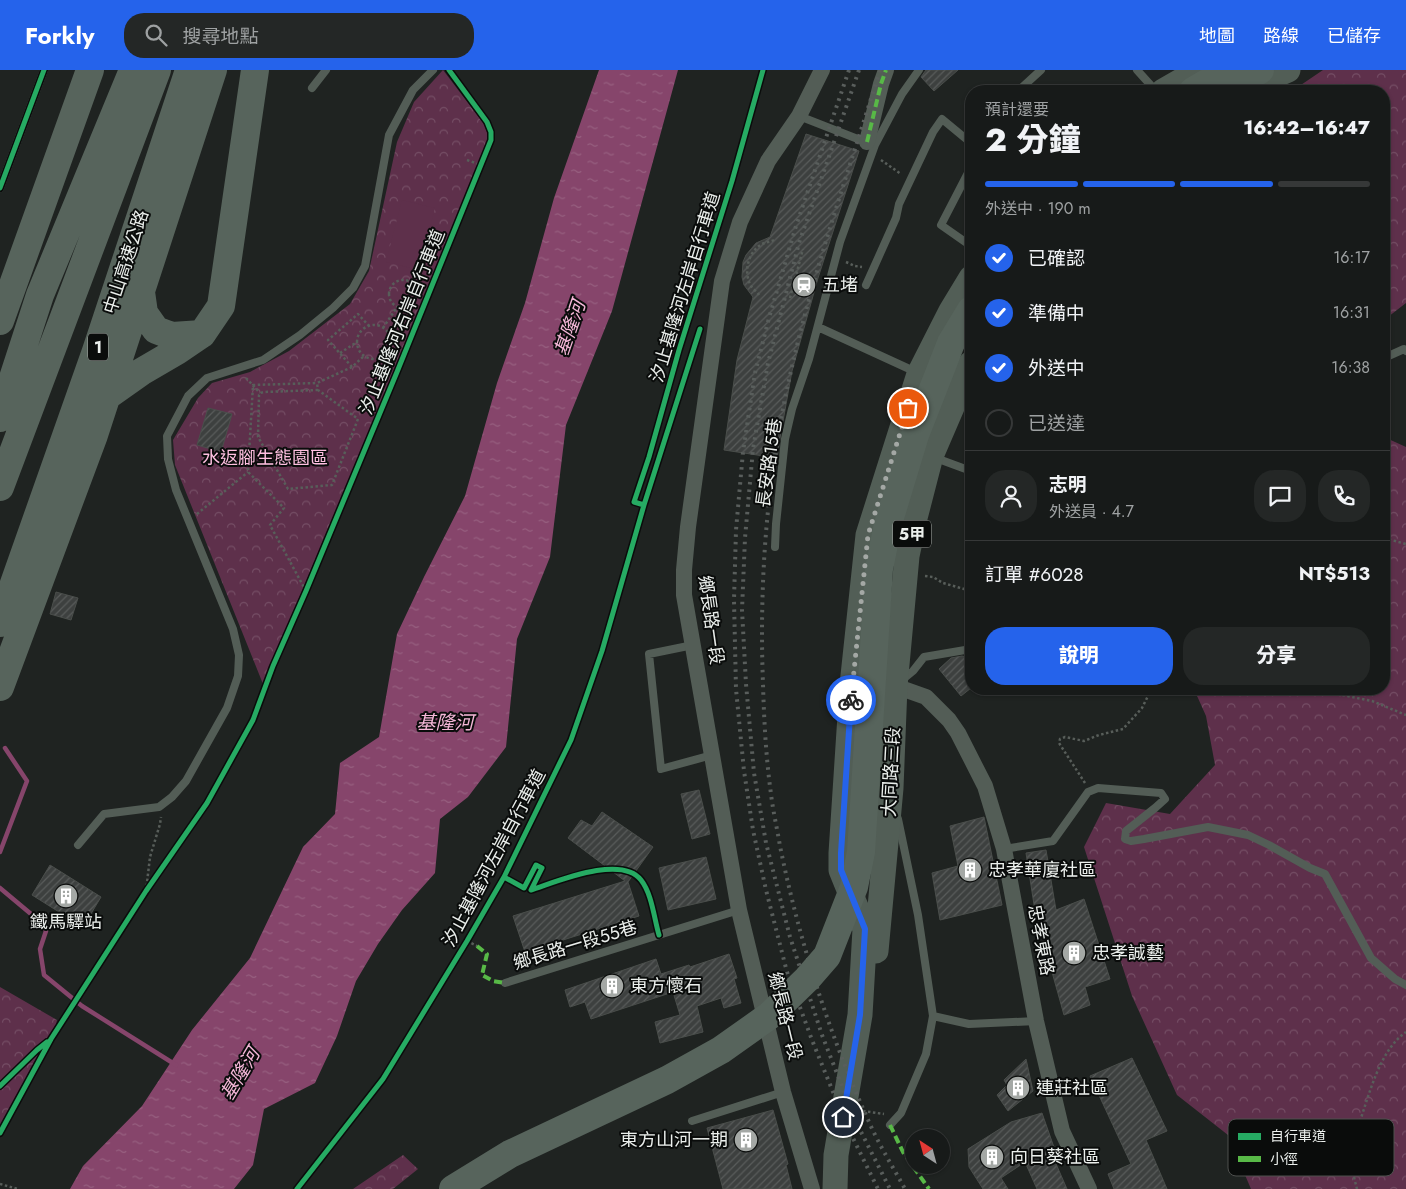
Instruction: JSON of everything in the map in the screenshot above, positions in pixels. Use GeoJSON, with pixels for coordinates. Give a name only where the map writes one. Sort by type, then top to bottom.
{"type":"FeatureCollection","features":[{"type":"Feature","properties":{"kind":"highway"},"geometry":{"type":"LineString","coordinates":[[0,321],[90,70]]}},
{"type":"Feature","properties":{"kind":"highway"},"geometry":{"type":"LineString","coordinates":[[0,418],[40,295],[133,70]]}},
{"type":"Feature","properties":{"kind":"highway","name":"中山高速公路"},"geometry":{"type":"LineString","coordinates":[[0,488],[157,70]]}},
{"type":"Feature","properties":{"kind":"highway","name":"中山高速公路"},"geometry":{"type":"LineString","coordinates":[[0,623],[96,352],[189,70]]}},
{"type":"Feature","properties":{"kind":"highway"},"geometry":{"type":"LineString","coordinates":[[0,687],[91,444],[213,70]]}},
{"type":"Feature","properties":{"kind":"highway"},"geometry":{"type":"LineString","coordinates":[[107,396],[141,372],[202,334],[221,306],[255,70]]}},
{"type":"Feature","properties":{"kind":"highway"},"geometry":{"type":"LineString","coordinates":[[1237,85],[1260,70]]}},
{"type":"Feature","properties":{"kind":"highway"},"geometry":{"type":"LineString","coordinates":[[141,292],[144,313],[156,330],[172,336],[202,334]]}},
{"type":"Feature","properties":{"kind":"highway"},"geometry":{"type":"LineString","coordinates":[[453,1189],[510,1154],[667,1080],[721,1050],[769,1016],[807,979],[827,956],[854,887],[861,852],[879,570],[888,524],[916,435],[951,344],[965,320]]}},
{"type":"Feature","properties":{"kind":"highway"},"geometry":{"type":"LineString","coordinates":[[470,1189],[558,1142],[705,1071],[744,1048],[775,1025],[804,997],[836,959],[857,912],[871,853],[890,568],[897,526],[910,478],[965,343]]}},
{"type":"Feature","properties":{"kind":"main road"},"geometry":{"type":"LineString","coordinates":[[1174,85],[1200,70]]}},
{"type":"Feature","properties":{"kind":"main road"},"geometry":{"type":"LineString","coordinates":[[1240,85],[1288,70]]}},
{"type":"Feature","properties":{"kind":"main road","name":"5甲"},"geometry":{"type":"LineString","coordinates":[[835,1189],[836,1156],[860,1015],[865,929],[841,870],[841,853],[852,685],[868,535],[919,374],[965,288]]}},
{"type":"Feature","properties":{"kind":"main road","name":"大同路三段"},"geometry":{"type":"LineString","coordinates":[[847,1189],[847,1152],[870,1015],[891,788],[895,686],[907,556],[931,456],[952,386],[965,370]]}},
{"type":"Feature","properties":{"kind":"street","name":"鄉長路一段"},"geometry":{"type":"LineString","coordinates":[[812,1189],[783,1092],[739,910],[684,594],[684,570],[689,517],[722,281],[740,222],[768,161],[799,116],[822,70]]}},
{"type":"Feature","properties":{"kind":"street"},"geometry":{"type":"LineString","coordinates":[[871,147],[886,70]]}},
{"type":"Feature","properties":{"kind":"street","name":"忠孝東路"},"geometry":{"type":"LineString","coordinates":[[852,685],[895,686],[926,697],[949,720],[958,733],[985,786],[1004,849],[1036,1021],[1062,1131],[1089,1189]]}},
{"type":"Feature","properties":{"kind":"lane"},"geometry":{"type":"LineString","coordinates":[[0,188],[44,70]]}},
{"type":"Feature","properties":{"kind":"lane"},"geometry":{"type":"LineString","coordinates":[[312,88],[326,70]]}},
{"type":"Feature","properties":{"kind":"lane"},"geometry":{"type":"LineString","coordinates":[[78,845],[104,814],[159,807],[172,797],[186,781],[228,708],[238,676],[239,655],[233,629],[176,490],[168,459],[167,436],[188,396],[207,378],[262,360],[300,335],[333,308],[353,288],[364,266],[389,135],[413,90],[433,70]]}},
{"type":"Feature","properties":{"kind":"lane","name":"長安路15巷"},"geometry":{"type":"LineString","coordinates":[[775,547],[785,439],[792,409],[809,359],[840,242],[871,147],[902,94],[919,70]]}},
{"type":"Feature","properties":{"kind":"lane"},"geometry":{"type":"LineString","coordinates":[[1025,85],[1041,70]]}},
{"type":"Feature","properties":{"kind":"lane"},"geometry":{"type":"LineString","coordinates":[[1137,70],[1151,85]]}},
{"type":"Feature","properties":{"kind":"lane"},"geometry":{"type":"LineString","coordinates":[[799,116],[871,147]]}},
{"type":"Feature","properties":{"kind":"lane"},"geometry":{"type":"LineString","coordinates":[[866,285],[896,218],[899,204],[933,132],[942,119],[965,138]]}},
{"type":"Feature","properties":{"kind":"lane"},"geometry":{"type":"LineString","coordinates":[[965,179],[942,225],[965,242]]}},
{"type":"Feature","properties":{"kind":"lane"},"geometry":{"type":"LineString","coordinates":[[818,326],[919,374],[952,386]]}},
{"type":"Feature","properties":{"kind":"lane"},"geometry":{"type":"LineString","coordinates":[[1390,355],[1404,349],[1406,351]]}},
{"type":"Feature","properties":{"kind":"lane"},"geometry":{"type":"LineString","coordinates":[[931,456],[965,469]]}},
{"type":"Feature","properties":{"kind":"lane"},"geometry":{"type":"LineString","coordinates":[[693,645],[649,654],[661,769],[712,755]]}},
{"type":"Feature","properties":{"kind":"lane"},"geometry":{"type":"LineString","coordinates":[[895,686],[913,671],[924,657],[965,649]]}},
{"type":"Feature","properties":{"kind":"lane"},"geometry":{"type":"LineString","coordinates":[[890,1124],[901,1113],[926,1054],[933,1016],[918,915],[891,788]]}},
{"type":"Feature","properties":{"kind":"lane"},"geometry":{"type":"LineString","coordinates":[[1004,849],[1052,841],[1088,792],[1098,788],[1161,793],[1165,799],[1126,832],[1125,839],[1131,841],[1208,827],[1248,835],[1325,874],[1371,958],[1394,979],[1406,985]]}},
{"type":"Feature","properties":{"kind":"lane","name":"鄉長路一段55巷"},"geometry":{"type":"LineString","coordinates":[[505,983],[739,910]]}},
{"type":"Feature","properties":{"kind":"lane"},"geometry":{"type":"LineString","coordinates":[[933,1016],[969,1024],[1036,1021]]}},
{"type":"Feature","properties":{"kind":"lane"},"geometry":{"type":"LineString","coordinates":[[692,1121],[783,1092]]}},
{"type":"Feature","properties":{"kind":"path"},"geometry":{"type":"LineString","coordinates":[[871,147],[906,182],[911,179]]}},
{"type":"Feature","properties":{"kind":"path"},"geometry":{"type":"LineString","coordinates":[[478,174],[484,157]]}},
{"type":"Feature","properties":{"kind":"path"},"geometry":{"type":"LineString","coordinates":[[467,160],[481,165]]}},
{"type":"Feature","properties":{"kind":"path"},"geometry":{"type":"LineString","coordinates":[[759,295],[751,286],[747,275],[748,263],[754,252],[762,244],[774,240]]}},
{"type":"Feature","properties":{"kind":"path"},"geometry":{"type":"LineString","coordinates":[[790,298],[804,249]]}},
{"type":"Feature","properties":{"kind":"path"},"geometry":{"type":"LineString","coordinates":[[836,258],[855,266],[874,266]]}},
{"type":"Feature","properties":{"kind":"path"},"geometry":{"type":"LineString","coordinates":[[398,281],[412,282],[418,294],[414,303],[406,308],[397,307],[389,296],[391,287],[398,281]]}},
{"type":"Feature","properties":{"kind":"path"},"geometry":{"type":"LineString","coordinates":[[383,328],[397,307]]}},
{"type":"Feature","properties":{"kind":"path"},"geometry":{"type":"LineString","coordinates":[[352,367],[328,340],[358,314],[369,326]]}},
{"type":"Feature","properties":{"kind":"path"},"geometry":{"type":"LineString","coordinates":[[369,326],[383,328],[390,337],[388,352],[379,358],[364,356],[358,348],[357,342],[360,332],[369,326]]}},
{"type":"Feature","properties":{"kind":"path"},"geometry":{"type":"LineString","coordinates":[[340,353],[357,342]]}},
{"type":"Feature","properties":{"kind":"path"},"geometry":{"type":"LineString","coordinates":[[253,385],[317,383],[352,367],[364,356]]}},
{"type":"Feature","properties":{"kind":"path"},"geometry":{"type":"LineString","coordinates":[[237,368],[260,393]]}},
{"type":"Feature","properties":{"kind":"path"},"geometry":{"type":"LineString","coordinates":[[317,383],[318,390]]}},
{"type":"Feature","properties":{"kind":"path"},"geometry":{"type":"LineString","coordinates":[[188,522],[248,472],[253,385]]}},
{"type":"Feature","properties":{"kind":"path"},"geometry":{"type":"LineString","coordinates":[[318,390],[358,419],[332,485],[288,489],[258,437],[260,393],[318,390]]}},
{"type":"Feature","properties":{"kind":"path"},"geometry":{"type":"LineString","coordinates":[[248,472],[284,508],[270,525],[306,591]]}},
{"type":"Feature","properties":{"kind":"path"},"geometry":{"type":"LineString","coordinates":[[1390,540],[1406,544]]}},
{"type":"Feature","properties":{"kind":"path"},"geometry":{"type":"LineString","coordinates":[[906,572],[933,577],[965,589]]}},
{"type":"Feature","properties":{"kind":"path"},"geometry":{"type":"LineString","coordinates":[[302,599],[310,582]]}},
{"type":"Feature","properties":{"kind":"path"},"geometry":{"type":"LineString","coordinates":[[1088,792],[1085,781],[1059,743],[1060,739],[1066,737],[1084,741],[1123,729],[1142,708],[1148,695]]}},
{"type":"Feature","properties":{"kind":"path"},"geometry":{"type":"LineString","coordinates":[[1342,695],[1372,701],[1406,715]]}},
{"type":"Feature","properties":{"kind":"path"},"geometry":{"type":"LineString","coordinates":[[146,891],[150,857],[160,824],[162,804]]}},
{"type":"Feature","properties":{"kind":"path"},"geometry":{"type":"LineString","coordinates":[[140,900],[151,883]]}},
{"type":"Feature","properties":{"kind":"path"},"geometry":{"type":"LineString","coordinates":[[467,941],[477,946]]}},
{"type":"Feature","properties":{"kind":"path"},"geometry":{"type":"LineString","coordinates":[[1395,1036],[1406,1032]]}},
{"type":"Feature","properties":{"kind":"path"},"geometry":{"type":"LineString","coordinates":[[1361,1119],[1382,1061],[1402,1034]]}},
{"type":"Feature","properties":{"kind":"path"},"geometry":{"type":"LineString","coordinates":[[853,1110],[883,1114],[901,1113]]}},
{"type":"Feature","properties":{"kind":"path"},"geometry":{"type":"LineString","coordinates":[[1353,1176],[1357,1189]]}},
{"type":"Feature","properties":{"kind":"path"},"geometry":{"type":"LineString","coordinates":[[0,1184],[18,1189]]}},
{"type":"Feature","properties":{"kind":"green space","name":"水返腳生態園區"},"geometry":{"type":"Polygon","coordinates":[[[443,70],[484,124],[488,141],[263,684],[175,465],[173,440],[198,398],[212,383],[250,372],[289,351],[350,304],[369,271],[397,142],[414,102],[443,70]]]}},
{"type":"Feature","properties":{"kind":"green space"},"geometry":{"type":"Polygon","coordinates":[[[1323,70],[1406,70],[1406,303],[1390,315],[1390,85],[1301,85],[1323,70]]]}},
{"type":"Feature","properties":{"kind":"green space"},"geometry":{"type":"Polygon","coordinates":[[[402,200],[435,208],[419,270],[386,262],[402,200]]]}},
{"type":"Feature","properties":{"kind":"green space"},"geometry":{"type":"Polygon","coordinates":[[[1390,440],[1406,447],[1406,1189],[1251,1189],[1245,1176],[1394,1176],[1394,1119],[1228,1119],[1228,1135],[1177,1095],[1132,996],[1084,847],[1106,803],[1170,814],[1215,765],[1206,716],[1197,695],[1390,695],[1390,440]]]}},
{"type":"Feature","properties":{"kind":"green space"},"geometry":{"type":"Polygon","coordinates":[[[0,987],[57,1020],[52,1043],[0,1137],[0,987]]]}},
{"type":"Feature","properties":{"kind":"green space"},"geometry":{"type":"Polygon","coordinates":[[[403,1155],[418,1169],[393,1189],[353,1189],[403,1155]]]}},
{"type":"Feature","properties":{"kind":"water","name":"基隆河"},"geometry":{"type":"Polygon","coordinates":[[[599,70],[678,70],[612,311],[566,425],[550,557],[517,639],[506,747],[468,797],[440,819],[435,873],[402,910],[378,944],[356,981],[337,1036],[315,1083],[264,1109],[253,1165],[234,1189],[70,1189],[83,1166],[142,1106],[192,1030],[250,958],[303,847],[335,814],[340,763],[379,737],[397,634],[465,496],[497,383],[525,303],[554,198],[599,70]]]}},
{"type":"Feature","properties":{"kind":"building"},"geometry":{"type":"Polygon","coordinates":[[[926,70],[958,70],[934,91],[921,77],[926,70]]]}},
{"type":"Feature","properties":{"kind":"building"},"geometry":{"type":"Polygon","coordinates":[[[806,134],[859,151],[818,278],[792,371],[777,458],[724,450],[737,360],[753,297],[744,285],[742,277],[743,262],[756,243],[770,237],[806,134]]]}},
{"type":"Feature","properties":{"kind":"building"},"geometry":{"type":"Polygon","coordinates":[[[208,408],[232,414],[221,452],[197,445],[208,408]]]}},
{"type":"Feature","properties":{"kind":"building"},"geometry":{"type":"Polygon","coordinates":[[[56,592],[78,598],[71,620],[50,614],[56,592]]]}},
{"type":"Feature","properties":{"kind":"building"},"geometry":{"type":"Polygon","coordinates":[[[965,657],[965,693],[961,696],[939,669],[951,658],[965,657]]]}},
{"type":"Feature","properties":{"kind":"building"},"geometry":{"type":"Polygon","coordinates":[[[699,790],[710,834],[692,839],[681,794],[699,790]]]}},
{"type":"Feature","properties":{"kind":"building"},"geometry":{"type":"Polygon","coordinates":[[[602,812],[653,847],[628,882],[639,916],[525,952],[513,916],[625,881],[568,838],[581,820],[592,826],[602,812]]]}},
{"type":"Feature","properties":{"kind":"building","name":"忠孝華廈社區"},"geometry":{"type":"Polygon","coordinates":[[[984,817],[1002,905],[940,920],[932,873],[958,866],[950,826],[984,817]]]}},
{"type":"Feature","properties":{"kind":"building","name":"忠孝誠藝"},"geometry":{"type":"Polygon","coordinates":[[[1046,850],[1056,910],[1084,899],[1110,979],[1085,987],[1090,1005],[1064,1015],[1035,911],[1026,853],[1046,850]]]}},
{"type":"Feature","properties":{"kind":"building"},"geometry":{"type":"Polygon","coordinates":[[[706,857],[716,899],[668,910],[659,868],[706,857]]]}},
{"type":"Feature","properties":{"kind":"building","name":"鐵馬驛站"},"geometry":{"type":"Polygon","coordinates":[[[50,865],[101,897],[83,927],[32,895],[50,865]]]}},
{"type":"Feature","properties":{"kind":"building"},"geometry":{"type":"Polygon","coordinates":[[[729,954],[737,978],[734,979],[741,1003],[724,1008],[721,998],[697,1006],[703,1032],[660,1043],[655,1022],[680,1015],[673,992],[591,1019],[585,1002],[570,1007],[565,990],[656,959],[661,974],[729,954]]]}},
{"type":"Feature","properties":{"kind":"building"},"geometry":{"type":"Polygon","coordinates":[[[1132,1058],[1167,1131],[1146,1140],[1167,1189],[1114,1189],[1108,1174],[1131,1164],[1090,1076],[1132,1058]]]}},
{"type":"Feature","properties":{"kind":"building","name":"連莊社區"},"geometry":{"type":"Polygon","coordinates":[[[1026,1059],[1033,1091],[1008,1111],[997,1095],[1007,1085],[1004,1080],[1026,1059]]]}},
{"type":"Feature","properties":{"kind":"building","name":"東方山河一期"},"geometry":{"type":"Polygon","coordinates":[[[773,1110],[788,1164],[786,1165],[792,1189],[723,1189],[707,1128],[773,1110]]]}},
{"type":"Feature","properties":{"kind":"building"},"geometry":{"type":"Polygon","coordinates":[[[1042,1113],[1057,1156],[1053,1157],[1067,1189],[1037,1189],[1025,1162],[1001,1178],[1008,1189],[983,1189],[969,1167],[968,1149],[1011,1122],[1042,1113]]]}},
{"type":"Feature","properties":{"kind":"waterway"},"geometry":{"type":"LineString","coordinates":[[0,852],[27,781],[5,748]]}},
{"type":"Feature","properties":{"kind":"waterway"},"geometry":{"type":"LineString","coordinates":[[0,888],[37,919],[46,931],[40,949],[44,975],[82,1006],[176,1065]]}},
{"type":"Feature","properties":{"kind":"railway"},"geometry":{"type":"LineString","coordinates":[[849,70],[796,226],[755,373],[743,452],[736,530],[734,600],[736,689],[744,771],[753,830],[787,972],[846,1124],[878,1189]]}},
{"type":"Feature","properties":{"kind":"railway"},"geometry":{"type":"LineString","coordinates":[[859,70],[799,243],[768,363],[753,449],[745,538],[742,610],[754,773],[766,843],[790,937],[822,1035],[856,1122],[890,1189]]}},
{"type":"Feature","properties":{"kind":"railway"},"geometry":{"type":"LineString","coordinates":[[880,70],[810,295],[791,371],[776,449],[766,527],[762,645],[769,780],[780,846],[796,916],[828,1021],[854,1089],[873,1131],[905,1189]]}},
{"type":"Feature","properties":{"kind":"marked path"},"geometry":{"type":"LineString","coordinates":[[867,142],[886,70]]}},
{"type":"Feature","properties":{"kind":"marked path"},"geometry":{"type":"LineString","coordinates":[[477,946],[487,954],[482,975],[493,981],[505,983]]}},
{"type":"Feature","properties":{"kind":"marked path"},"geometry":{"type":"LineString","coordinates":[[890,1125],[903,1152],[929,1189]]}},
{"type":"Feature","properties":{"kind":"cycle path"},"geometry":{"type":"LineString","coordinates":[[0,188],[44,70]]}},
{"type":"Feature","properties":{"kind":"cycle path","name":"汐止基隆河右岸自行車道"},"geometry":{"type":"LineString","coordinates":[[0,1133],[51,1039],[146,891],[207,803],[253,720],[273,666],[397,372],[491,140],[491,132],[487,122],[449,70]]}},
{"type":"Feature","properties":{"kind":"cycle path","name":"汐止基隆河左岸自行車道"},"geometry":{"type":"LineString","coordinates":[[644,505],[634,502],[732,181],[763,70]]}},
{"type":"Feature","properties":{"kind":"cycle path","name":"汐止基隆河左岸自行車道"},"geometry":{"type":"LineString","coordinates":[[297,1189],[383,1079],[504,877],[571,740],[602,651],[644,505],[700,329]]}},
{"type":"Feature","properties":{"kind":"cycle path","name":"汐止基隆河左岸自行車道"},"geometry":{"type":"LineString","coordinates":[[504,877],[524,888],[536,865],[542,868],[531,890],[588,872],[619,869],[632,873],[641,880],[648,892],[659,935]]}},
{"type":"Feature","properties":{"kind":"cycle path"},"geometry":{"type":"LineString","coordinates":[[0,1086],[47,1042]]}},
{"type":"Feature","properties":{"kind":"way so far"},"geometry":{"type":"LineString","coordinates":[[851,700],[868,535],[908,408]]}},
{"type":"Feature","properties":{"kind":"place","name":"五堵"},"geometry":{"type":"Point","coordinates":[804,285]}},
{"type":"Feature","properties":{"kind":"place","name":"忠孝華廈社區"},"geometry":{"type":"Point","coordinates":[970,870]}},
{"type":"Feature","properties":{"kind":"place","name":"鐵馬驛站"},"geometry":{"type":"Point","coordinates":[66,896]}},
{"type":"Feature","properties":{"kind":"place","name":"忠孝誠藝"},"geometry":{"type":"Point","coordinates":[1074,953]}},
{"type":"Feature","properties":{"kind":"place","name":"東方懷石"},"geometry":{"type":"Point","coordinates":[612,986]}},
{"type":"Feature","properties":{"kind":"place","name":"連莊社區"},"geometry":{"type":"Point","coordinates":[1018,1088]}},
{"type":"Feature","properties":{"kind":"place","name":"東方山河一期"},"geometry":{"type":"Point","coordinates":[746,1140]}},
{"type":"Feature","properties":{"kind":"place","name":"向日葵社區"},"geometry":{"type":"Point","coordinates":[992,1157]}},
{"type":"Feature","properties":{"kind":"route"},"geometry":{"type":"LineString","coordinates":[[843,1117],[860,1015],[865,929],[841,870],[851,700]]}}]}
